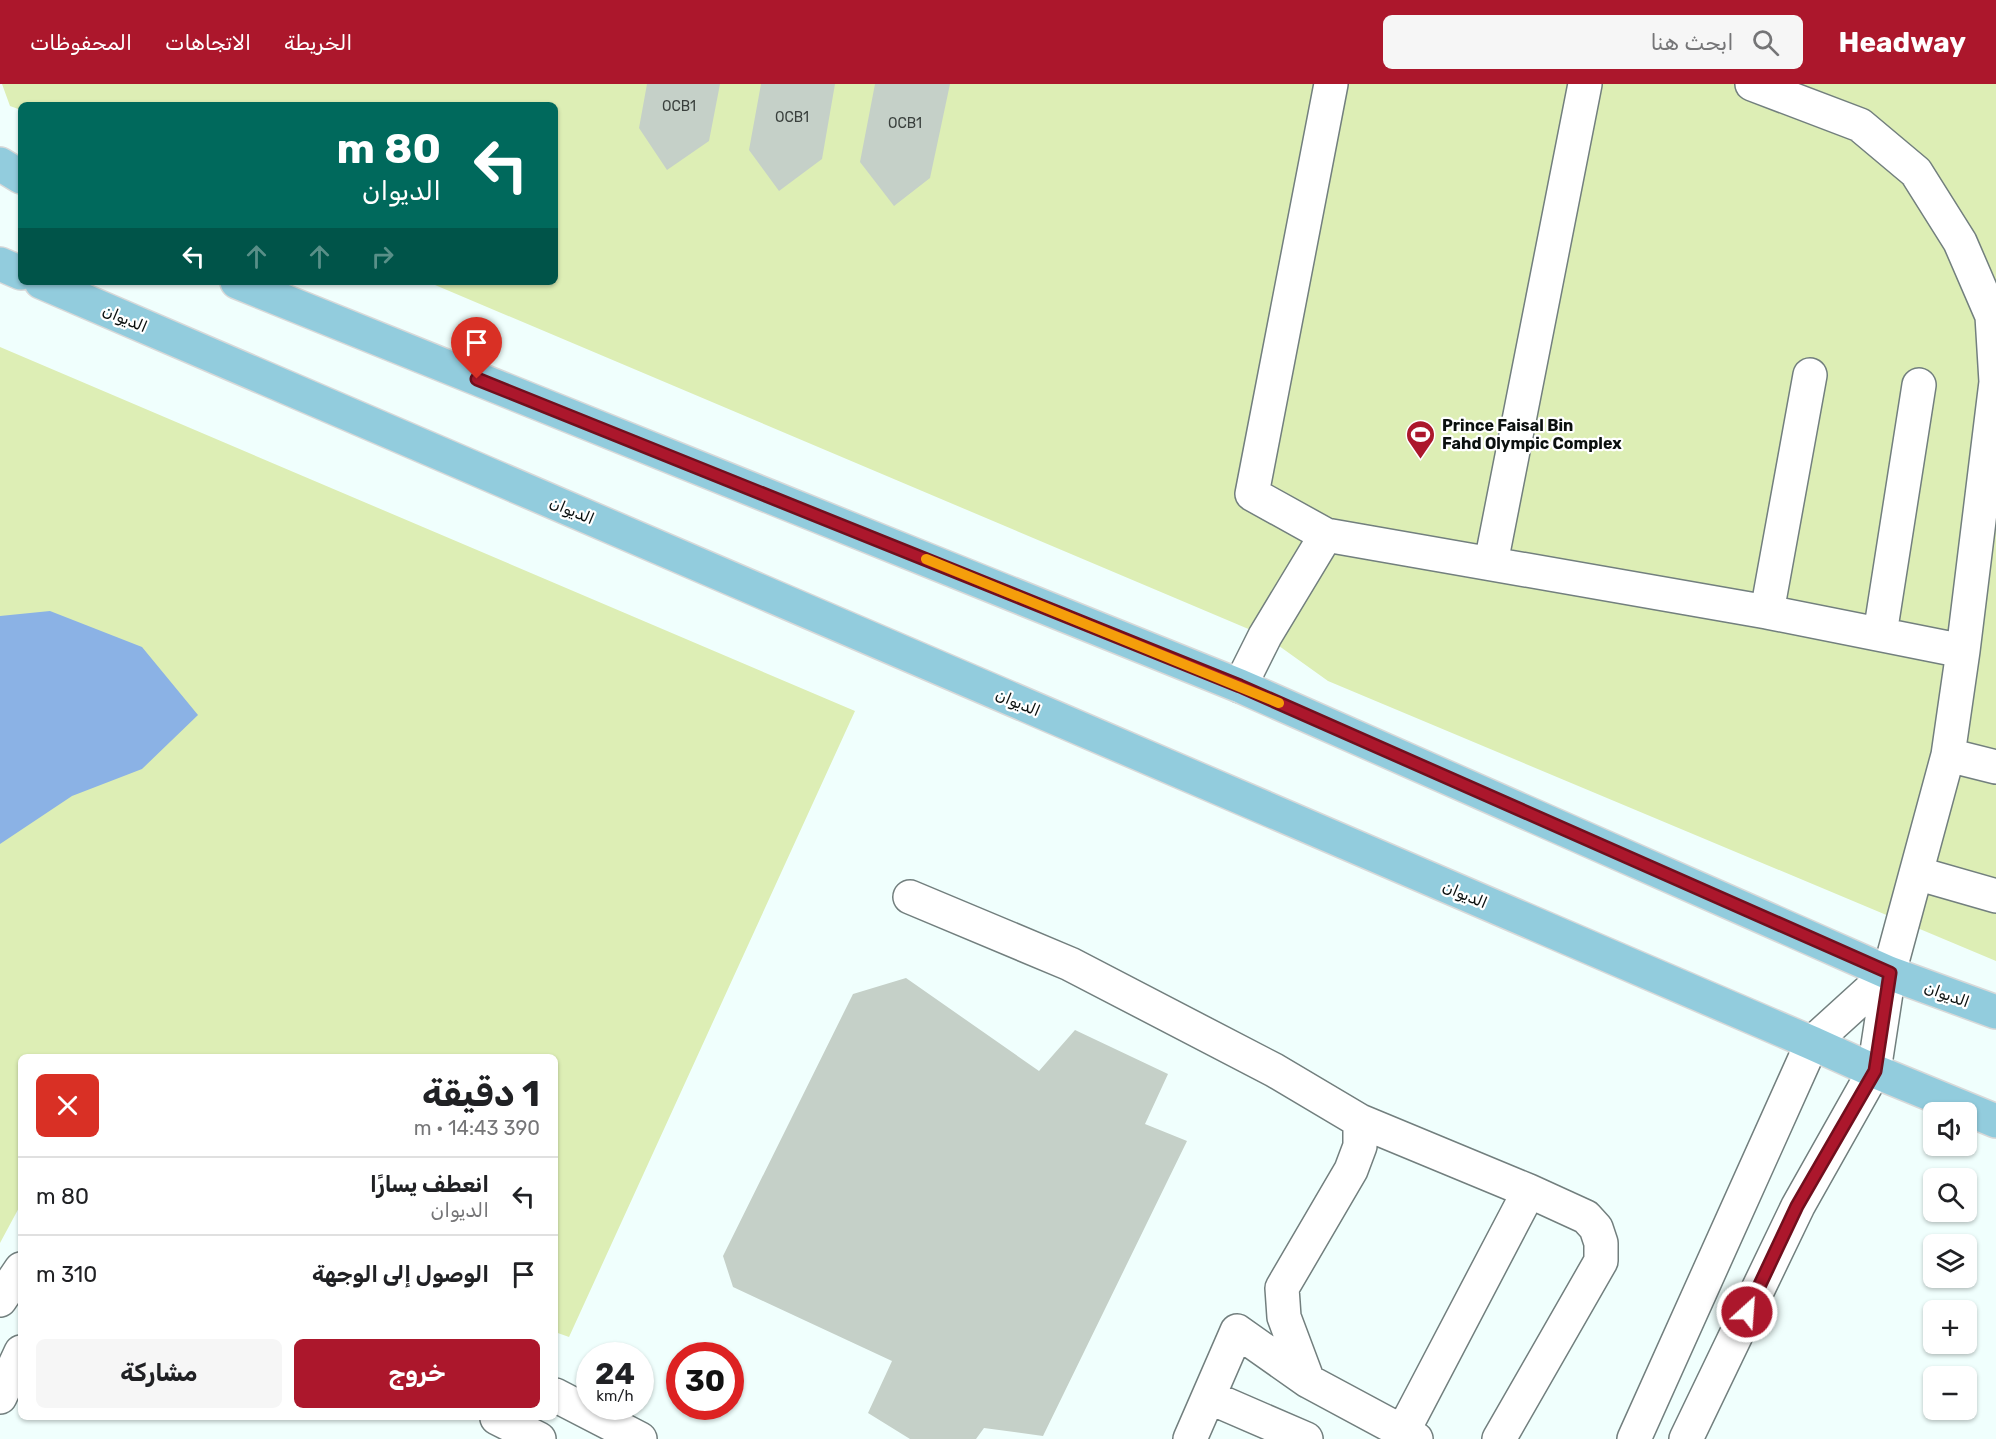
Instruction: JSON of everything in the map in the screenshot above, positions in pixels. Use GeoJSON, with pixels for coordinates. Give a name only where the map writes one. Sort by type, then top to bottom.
{"type":"FeatureCollection","features":[{"type":"Feature","properties":{"kind":"main road"},"geometry":{"type":"LineString","coordinates":[[0,164],[18,175]]}},
{"type":"Feature","properties":{"kind":"main road"},"geometry":{"type":"LineString","coordinates":[[0,189],[18,196]]}},
{"type":"Feature","properties":{"kind":"main road"},"geometry":{"type":"LineString","coordinates":[[0,264],[18,272]]}},
{"type":"Feature","properties":{"kind":"main road","name":"الديوان"},"geometry":{"type":"LineString","coordinates":[[48,285],[1996,1121]]}},
{"type":"Feature","properties":{"kind":"main road","name":"الديوان"},"geometry":{"type":"LineString","coordinates":[[244,285],[1240,686],[1890,973],[1996,1012]]}},
{"type":"Feature","properties":{"kind":"street"},"geometry":{"type":"LineString","coordinates":[[1331,84],[1252,494],[1326,535],[1767,612],[1963,651]]}},
{"type":"Feature","properties":{"kind":"street"},"geometry":{"type":"LineString","coordinates":[[1491,563],[1585,84]]}},
{"type":"Feature","properties":{"kind":"street"},"geometry":{"type":"LineString","coordinates":[[1686,1439],[1797,1206],[1875,1071],[1890,973],[1948,755],[1996,382],[1992,316],[1960,243],[1916,172],[1860,125],[1752,84]]}},
{"type":"Feature","properties":{"kind":"street"},"geometry":{"type":"LineString","coordinates":[[1767,612],[1810,375]]}},
{"type":"Feature","properties":{"kind":"street"},"geometry":{"type":"LineString","coordinates":[[1880,634],[1919,386]]}},
{"type":"Feature","properties":{"kind":"street"},"geometry":{"type":"LineString","coordinates":[[1240,686],[1265,636],[1326,535]]}},
{"type":"Feature","properties":{"kind":"street"},"geometry":{"type":"LineString","coordinates":[[1948,755],[1996,767]]}},
{"type":"Feature","properties":{"kind":"street"},"geometry":{"type":"LineString","coordinates":[[1916,873],[1996,896]]}},
{"type":"Feature","properties":{"kind":"street"},"geometry":{"type":"LineString","coordinates":[[910,897],[1070,964],[1274,1070],[1360,1121],[1586,1217],[1596,1228],[1601,1243],[1601,1261],[1499,1439]]}},
{"type":"Feature","properties":{"kind":"street"},"geometry":{"type":"LineString","coordinates":[[1634,1439],[1812,1043],[1890,973]]}},
{"type":"Feature","properties":{"kind":"street"},"geometry":{"type":"LineString","coordinates":[[1308,1381],[1284,1317],[1282,1288],[1351,1170],[1360,1146],[1360,1121]]}},
{"type":"Feature","properties":{"kind":"street"},"geometry":{"type":"LineString","coordinates":[[1190,1439],[1237,1331],[1308,1381],[1406,1437],[1529,1191]]}},
{"type":"Feature","properties":{"kind":"street"},"geometry":{"type":"LineString","coordinates":[[0,1300],[18,1273]]}},
{"type":"Feature","properties":{"kind":"street"},"geometry":{"type":"LineString","coordinates":[[0,1397],[18,1358]]}},
{"type":"Feature","properties":{"kind":"street"},"geometry":{"type":"LineString","coordinates":[[558,1397],[640,1439]]}},
{"type":"Feature","properties":{"kind":"street"},"geometry":{"type":"LineString","coordinates":[[1209,1397],[1305,1439]]}},
{"type":"Feature","properties":{"kind":"street"},"geometry":{"type":"LineString","coordinates":[[501,1420],[539,1439]]}},
{"type":"Feature","properties":{"kind":"green space","name":"Prince Faisal Bin Fahd Olympic Complex"},"geometry":{"type":"Polygon","coordinates":[[[2,84],[1996,84],[1996,961],[1328,681],[1265,636],[435,285],[558,285],[558,102],[18,102],[18,109],[10,106],[2,84]]]}},
{"type":"Feature","properties":{"kind":"green space"},"geometry":{"type":"Polygon","coordinates":[[[0,347],[855,711],[569,1337],[558,1333],[558,1054],[18,1054],[18,1210],[0,1243],[0,347]]]}},
{"type":"Feature","properties":{"kind":"water"},"geometry":{"type":"Polygon","coordinates":[[[50,611],[142,647],[198,715],[142,769],[72,796],[0,844],[0,616],[50,611]]]}},
{"type":"Feature","properties":{"kind":"building"},"geometry":{"type":"Polygon","coordinates":[[[647,84],[720,84],[709,141],[667,170],[639,128],[647,84]]]}},
{"type":"Feature","properties":{"kind":"building"},"geometry":{"type":"Polygon","coordinates":[[[761,84],[835,84],[822,159],[779,191],[749,150],[761,84]]]}},
{"type":"Feature","properties":{"kind":"building"},"geometry":{"type":"Polygon","coordinates":[[[875,84],[950,84],[930,178],[894,206],[860,162],[875,84]]]}},
{"type":"Feature","properties":{"kind":"building"},"geometry":{"type":"Polygon","coordinates":[[[906,978],[1039,1071],[1075,1030],[1168,1074],[1145,1124],[1187,1141],[1043,1436],[984,1428],[976,1439],[910,1439],[868,1413],[892,1361],[733,1287],[723,1256],[853,994],[906,978]]]}},
{"type":"Feature","properties":{"kind":"slow traffic"},"geometry":{"type":"LineString","coordinates":[[926,559],[1279,703]]}},
{"type":"Feature","properties":{"kind":"place","name":"Prince Faisal Bin Fahd Olympic Complex"},"geometry":{"type":"Point","coordinates":[1421,460]}},
{"type":"Feature","properties":{"kind":"route"},"geometry":{"type":"LineString","coordinates":[[477,379],[1240,686],[1890,973],[1875,1071],[1797,1206],[1747,1312]]}}]}
